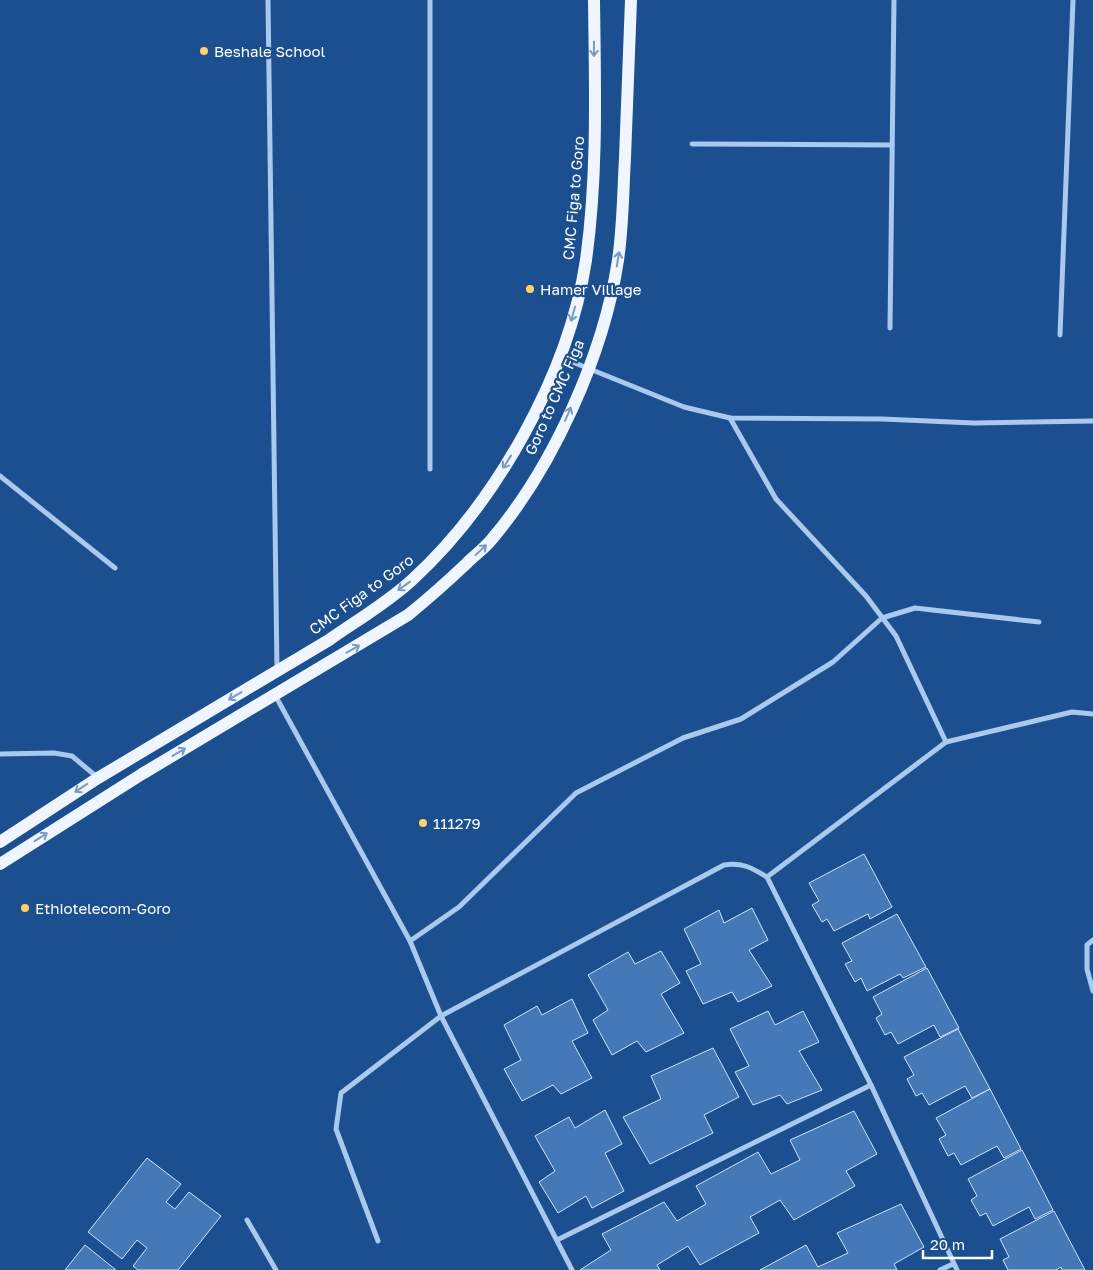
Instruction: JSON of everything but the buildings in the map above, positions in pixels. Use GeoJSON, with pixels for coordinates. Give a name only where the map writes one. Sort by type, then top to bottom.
{"type":"FeatureCollection","features":[{"type":"Feature","properties":{"kind":"main road","name":"CMC Figa to Goro"},"geometry":{"type":"LineString","coordinates":[[0,842],[98,778],[277,671],[366,614],[410,582],[438,555],[488,494],[536,410],[559,356],[580,290],[586,260],[594,180],[594,0]]}},
{"type":"Feature","properties":{"kind":"main road","name":"Goro to CMC Figa"},"geometry":{"type":"LineString","coordinates":[[0,864],[275,694],[408,615],[439,591],[491,540],[539,472],[561,430],[588,369],[607,308],[618,260],[623,207],[631,0]]}},
{"type":"Feature","properties":{"kind":"street"},"geometry":{"type":"LineString","coordinates":[[268,0],[277,671]]}},
{"type":"Feature","properties":{"kind":"street"},"geometry":{"type":"LineString","coordinates":[[430,0],[430,469]]}},
{"type":"Feature","properties":{"kind":"street"},"geometry":{"type":"LineString","coordinates":[[890,328],[894,0]]}},
{"type":"Feature","properties":{"kind":"street"},"geometry":{"type":"LineString","coordinates":[[1060,335],[1074,0]]}},
{"type":"Feature","properties":{"kind":"street"},"geometry":{"type":"LineString","coordinates":[[692,144],[892,145]]}},
{"type":"Feature","properties":{"kind":"street"},"geometry":{"type":"LineString","coordinates":[[559,356],[684,407],[730,418],[882,419],[974,423],[1093,421]]}},
{"type":"Feature","properties":{"kind":"street"},"geometry":{"type":"LineString","coordinates":[[730,418],[776,498],[866,596],[896,636],[946,742]]}},
{"type":"Feature","properties":{"kind":"street"},"geometry":{"type":"LineString","coordinates":[[0,476],[115,568]]}},
{"type":"Feature","properties":{"kind":"street"},"geometry":{"type":"LineString","coordinates":[[410,941],[459,907],[576,793],[683,738],[741,719],[834,662],[882,618],[915,608],[1039,622]]}},
{"type":"Feature","properties":{"kind":"street"},"geometry":{"type":"LineString","coordinates":[[275,694],[410,941],[441,1016],[572,1270]]}},
{"type":"Feature","properties":{"kind":"street"},"geometry":{"type":"LineString","coordinates":[[767,878],[946,742],[1072,712],[1093,714]]}},
{"type":"Feature","properties":{"kind":"street"},"geometry":{"type":"LineString","coordinates":[[0,754],[54,753],[72,756],[98,778]]}},
{"type":"Feature","properties":{"kind":"street"},"geometry":{"type":"LineString","coordinates":[[378,1242],[336,1129],[341,1093],[441,1016],[724,865],[737,863],[750,867],[767,878],[871,1085],[957,1270]]}},
{"type":"Feature","properties":{"kind":"street"},"geometry":{"type":"LineString","coordinates":[[1093,940],[1087,946],[1087,969],[1093,991]]}},
{"type":"Feature","properties":{"kind":"street"},"geometry":{"type":"LineString","coordinates":[[557,1240],[871,1085]]}},
{"type":"Feature","properties":{"kind":"street"},"geometry":{"type":"LineString","coordinates":[[247,1220],[276,1270]]}},
{"type":"Feature","properties":{"kind":"street"},"geometry":{"type":"LineString","coordinates":[[940,1270],[953,1264]]}},
{"type":"Feature","properties":{"kind":"place","name":"Beshale School"},"geometry":{"type":"Point","coordinates":[204,51]}},
{"type":"Feature","properties":{"kind":"place","name":"Hamer Village"},"geometry":{"type":"Point","coordinates":[530,289]}},
{"type":"Feature","properties":{"kind":"place","name":"111279"},"geometry":{"type":"Point","coordinates":[423,823]}},
{"type":"Feature","properties":{"kind":"place","name":"Ethiotelecom-Goro"},"geometry":{"type":"Point","coordinates":[25,908]}}]}
